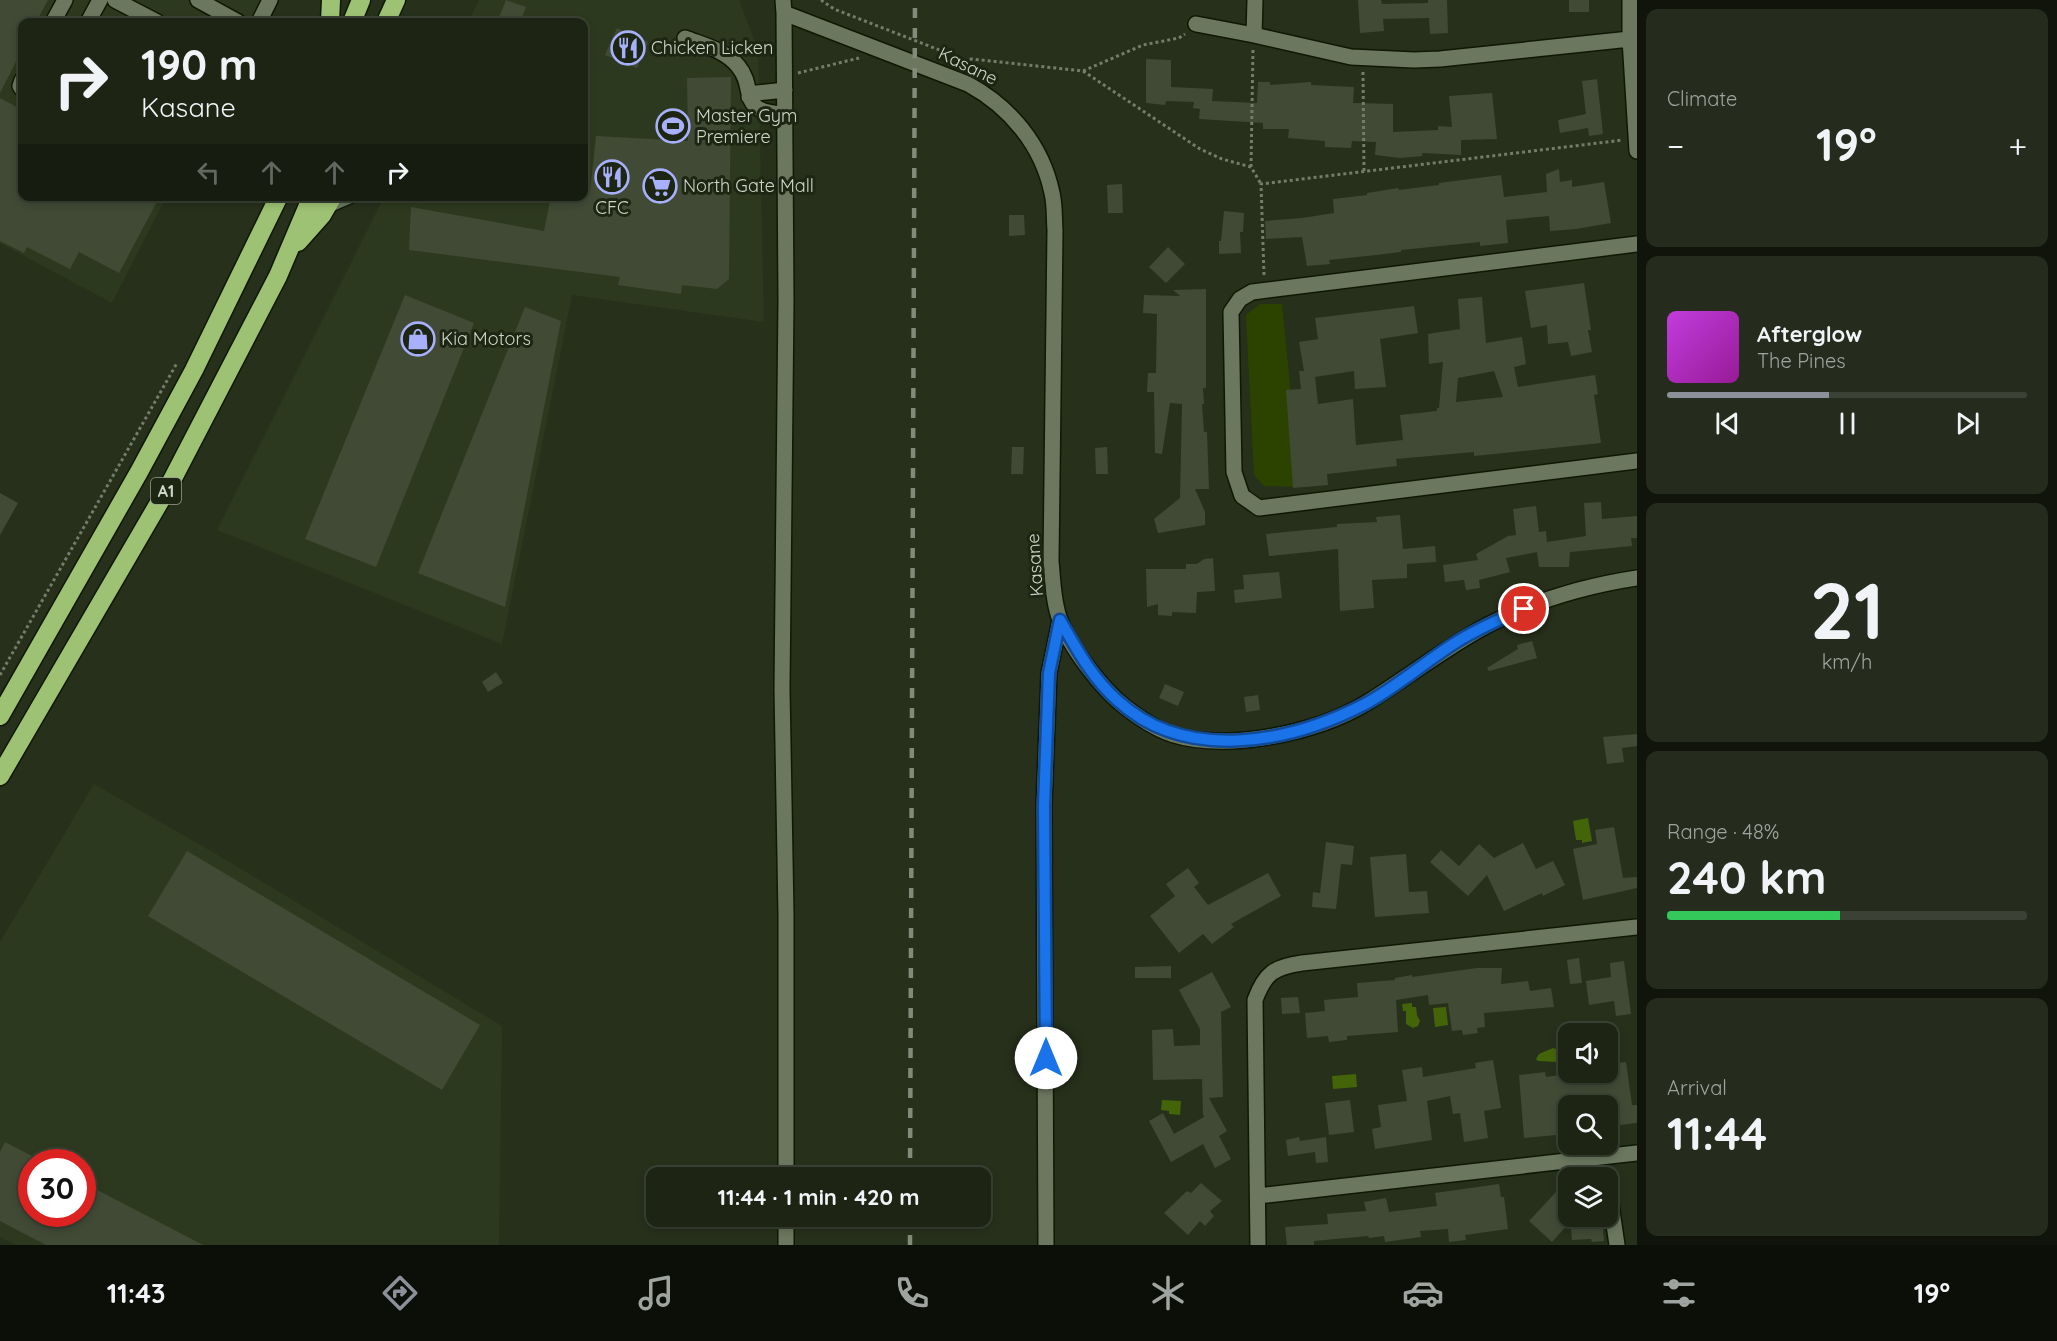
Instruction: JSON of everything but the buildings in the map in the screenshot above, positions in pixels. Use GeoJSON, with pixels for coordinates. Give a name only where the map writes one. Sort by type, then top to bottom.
{"type":"FeatureCollection","features":[{"type":"Feature","properties":{"kind":"highway"},"geometry":{"type":"LineString","coordinates":[[330,18],[331,0]]}},
{"type":"Feature","properties":{"kind":"highway"},"geometry":{"type":"LineString","coordinates":[[354,18],[361,0]]}},
{"type":"Feature","properties":{"kind":"highway"},"geometry":{"type":"LineString","coordinates":[[388,18],[396,0]]}},
{"type":"Feature","properties":{"kind":"highway"},"geometry":{"type":"LineString","coordinates":[[401,18],[403,0]]}},
{"type":"Feature","properties":{"kind":"highway","name":"A1"},"geometry":{"type":"LineString","coordinates":[[0,716],[140,472],[194,370],[277,201]]}},
{"type":"Feature","properties":{"kind":"highway","name":"A1"},"geometry":{"type":"LineString","coordinates":[[0,776],[170,484],[288,254],[324,201]]}},
{"type":"Feature","properties":{"kind":"street"},"geometry":{"type":"LineString","coordinates":[[55,18],[65,0]]}},
{"type":"Feature","properties":{"kind":"street"},"geometry":{"type":"LineString","coordinates":[[90,18],[100,0]]}},
{"type":"Feature","properties":{"kind":"street"},"geometry":{"type":"LineString","coordinates":[[115,0],[149,18]]}},
{"type":"Feature","properties":{"kind":"street"},"geometry":{"type":"LineString","coordinates":[[198,0],[231,18]]}},
{"type":"Feature","properties":{"kind":"street"},"geometry":{"type":"LineString","coordinates":[[261,18],[270,0]]}},
{"type":"Feature","properties":{"kind":"street"},"geometry":{"type":"LineString","coordinates":[[1254,35],[1255,0]]}},
{"type":"Feature","properties":{"kind":"street"},"geometry":{"type":"LineString","coordinates":[[1630,0],[1636,145]]}},
{"type":"Feature","properties":{"kind":"street"},"geometry":{"type":"LineString","coordinates":[[784,6],[786,300],[782,689],[786,915],[786,1167]]}},
{"type":"Feature","properties":{"kind":"street","name":"Kasane"},"geometry":{"type":"LineString","coordinates":[[784,6],[871,46],[954,78],[987,94],[1019,124],[1035,147],[1045,168],[1052,194],[1055,230],[1051,561],[1055,596],[1060,620],[1096,680],[1118,702],[1142,720],[1171,734],[1212,741],[1262,738],[1318,725],[1366,703],[1456,643],[1488,625],[1542,600],[1607,583],[1637,578]]}},
{"type":"Feature","properties":{"kind":"street"},"geometry":{"type":"LineString","coordinates":[[1196,24],[1324,52],[1363,58],[1440,59],[1630,39]]}},
{"type":"Feature","properties":{"kind":"street"},"geometry":{"type":"LineString","coordinates":[[685,38],[729,57],[740,68],[749,97],[755,106],[770,113],[785,114]]}},
{"type":"Feature","properties":{"kind":"street"},"geometry":{"type":"LineString","coordinates":[[749,97],[785,82]]}},
{"type":"Feature","properties":{"kind":"street"},"geometry":{"type":"LineString","coordinates":[[1637,244],[1252,292],[1240,299],[1231,312],[1234,472],[1242,496],[1259,508],[1637,461]]}},
{"type":"Feature","properties":{"kind":"street"},"geometry":{"type":"LineString","coordinates":[[1046,1245],[1044,806],[1049,673],[1060,620]]}},
{"type":"Feature","properties":{"kind":"street"},"geometry":{"type":"LineString","coordinates":[[1258,1245],[1255,1000],[1261,984],[1271,973],[1283,966],[1302,963],[1637,927]]}},
{"type":"Feature","properties":{"kind":"street"},"geometry":{"type":"LineString","coordinates":[[1258,1196],[1637,1153]]}},
{"type":"Feature","properties":{"kind":"street"},"geometry":{"type":"LineString","coordinates":[[1605,1158],[1606,1167]]}},
{"type":"Feature","properties":{"kind":"street"},"geometry":{"type":"LineString","coordinates":[[786,1227],[786,1245]]}},
{"type":"Feature","properties":{"kind":"street"},"geometry":{"type":"LineString","coordinates":[[1614,1227],[1617,1245]]}},
{"type":"Feature","properties":{"kind":"path"},"geometry":{"type":"LineString","coordinates":[[821,0],[834,9],[965,60],[1083,71],[1200,149],[1222,159],[1251,167]]}},
{"type":"Feature","properties":{"kind":"path"},"geometry":{"type":"LineString","coordinates":[[1083,71],[1143,45],[1179,38],[1196,24]]}},
{"type":"Feature","properties":{"kind":"path"},"geometry":{"type":"LineString","coordinates":[[1254,35],[1251,167],[1262,184],[1264,291]]}},
{"type":"Feature","properties":{"kind":"path"},"geometry":{"type":"LineString","coordinates":[[785,82],[849,62],[866,54],[871,46]]}},
{"type":"Feature","properties":{"kind":"path"},"geometry":{"type":"LineString","coordinates":[[1363,58],[1364,172]]}},
{"type":"Feature","properties":{"kind":"path"},"geometry":{"type":"LineString","coordinates":[[954,78],[965,60]]}},
{"type":"Feature","properties":{"kind":"path"},"geometry":{"type":"LineString","coordinates":[[1262,184],[1636,145]]}},
{"type":"Feature","properties":{"kind":"path"},"geometry":{"type":"LineString","coordinates":[[0,675],[177,363]]}},
{"type":"Feature","properties":{"kind":"shaded area"},"geometry":{"type":"Polygon","coordinates":[[[0,0],[266,0],[257,18],[18,18],[18,201],[164,201],[112,303],[0,243],[0,0]]]}},
{"type":"Feature","properties":{"kind":"shaded area"},"geometry":{"type":"Polygon","coordinates":[[[479,0],[739,0],[758,50],[764,322],[572,295],[502,644],[217,530],[382,201],[588,201],[588,18],[470,18],[479,0]]]}},
{"type":"Feature","properties":{"kind":"shaded area"},"geometry":{"type":"Polygon","coordinates":[[[1260,304],[1282,304],[1300,487],[1264,486],[1254,475],[1246,315],[1260,304]]]}},
{"type":"Feature","properties":{"kind":"shaded area"},"geometry":{"type":"Polygon","coordinates":[[[94,784],[211,851],[502,1026],[499,1245],[15,1245],[0,1237],[0,942],[94,784]]]}},
{"type":"Feature","properties":{"kind":"shaded area"},"geometry":{"type":"Polygon","coordinates":[[[1588,818],[1592,841],[1582,843],[1582,840],[1576,840],[1573,821],[1588,818]]]}},
{"type":"Feature","properties":{"kind":"shaded area"},"geometry":{"type":"Polygon","coordinates":[[[1412,1003],[1412,1007],[1416,1007],[1420,1021],[1418,1026],[1413,1028],[1406,1024],[1406,1011],[1403,1011],[1402,1004],[1412,1003]]]}},
{"type":"Feature","properties":{"kind":"shaded area"},"geometry":{"type":"Polygon","coordinates":[[[1446,1007],[1448,1025],[1435,1027],[1433,1008],[1446,1007]]]}},
{"type":"Feature","properties":{"kind":"shaded area"},"geometry":{"type":"Polygon","coordinates":[[[1553,1048],[1558,1050],[1558,1060],[1538,1061],[1536,1059],[1539,1054],[1553,1048]]]}},
{"type":"Feature","properties":{"kind":"shaded area"},"geometry":{"type":"Polygon","coordinates":[[[1356,1074],[1357,1087],[1333,1089],[1332,1076],[1356,1074]]]}},
{"type":"Feature","properties":{"kind":"shaded area"},"geometry":{"type":"Polygon","coordinates":[[[1162,1100],[1181,1101],[1180,1115],[1169,1114],[1169,1111],[1161,1110],[1162,1100]]]}},
{"type":"Feature","properties":{"kind":"railway"},"geometry":{"type":"LineString","coordinates":[[910,1167],[915,0]]}},
{"type":"Feature","properties":{"kind":"railway"},"geometry":{"type":"LineString","coordinates":[[910,1227],[910,1245]]}},
{"type":"Feature","properties":{"kind":"place","name":"Chicken Licken"},"geometry":{"type":"Point","coordinates":[628,48]}},
{"type":"Feature","properties":{"kind":"place","name":"Master Gym Premiere"},"geometry":{"type":"Point","coordinates":[673,126]}},
{"type":"Feature","properties":{"kind":"place","name":"CFC"},"geometry":{"type":"Point","coordinates":[612,177]}},
{"type":"Feature","properties":{"kind":"place","name":"North Gate Mall"},"geometry":{"type":"Point","coordinates":[660,186]}},
{"type":"Feature","properties":{"kind":"place","name":"Kia Motors"},"geometry":{"type":"Point","coordinates":[418,339]}},
{"type":"Feature","properties":{"kind":"route"},"geometry":{"type":"LineString","coordinates":[[1046,1058],[1044,806],[1049,673],[1060,620],[1096,680],[1118,702],[1142,720],[1171,734],[1212,741],[1262,738],[1318,725],[1366,703],[1456,643],[1524,609]]}}]}
